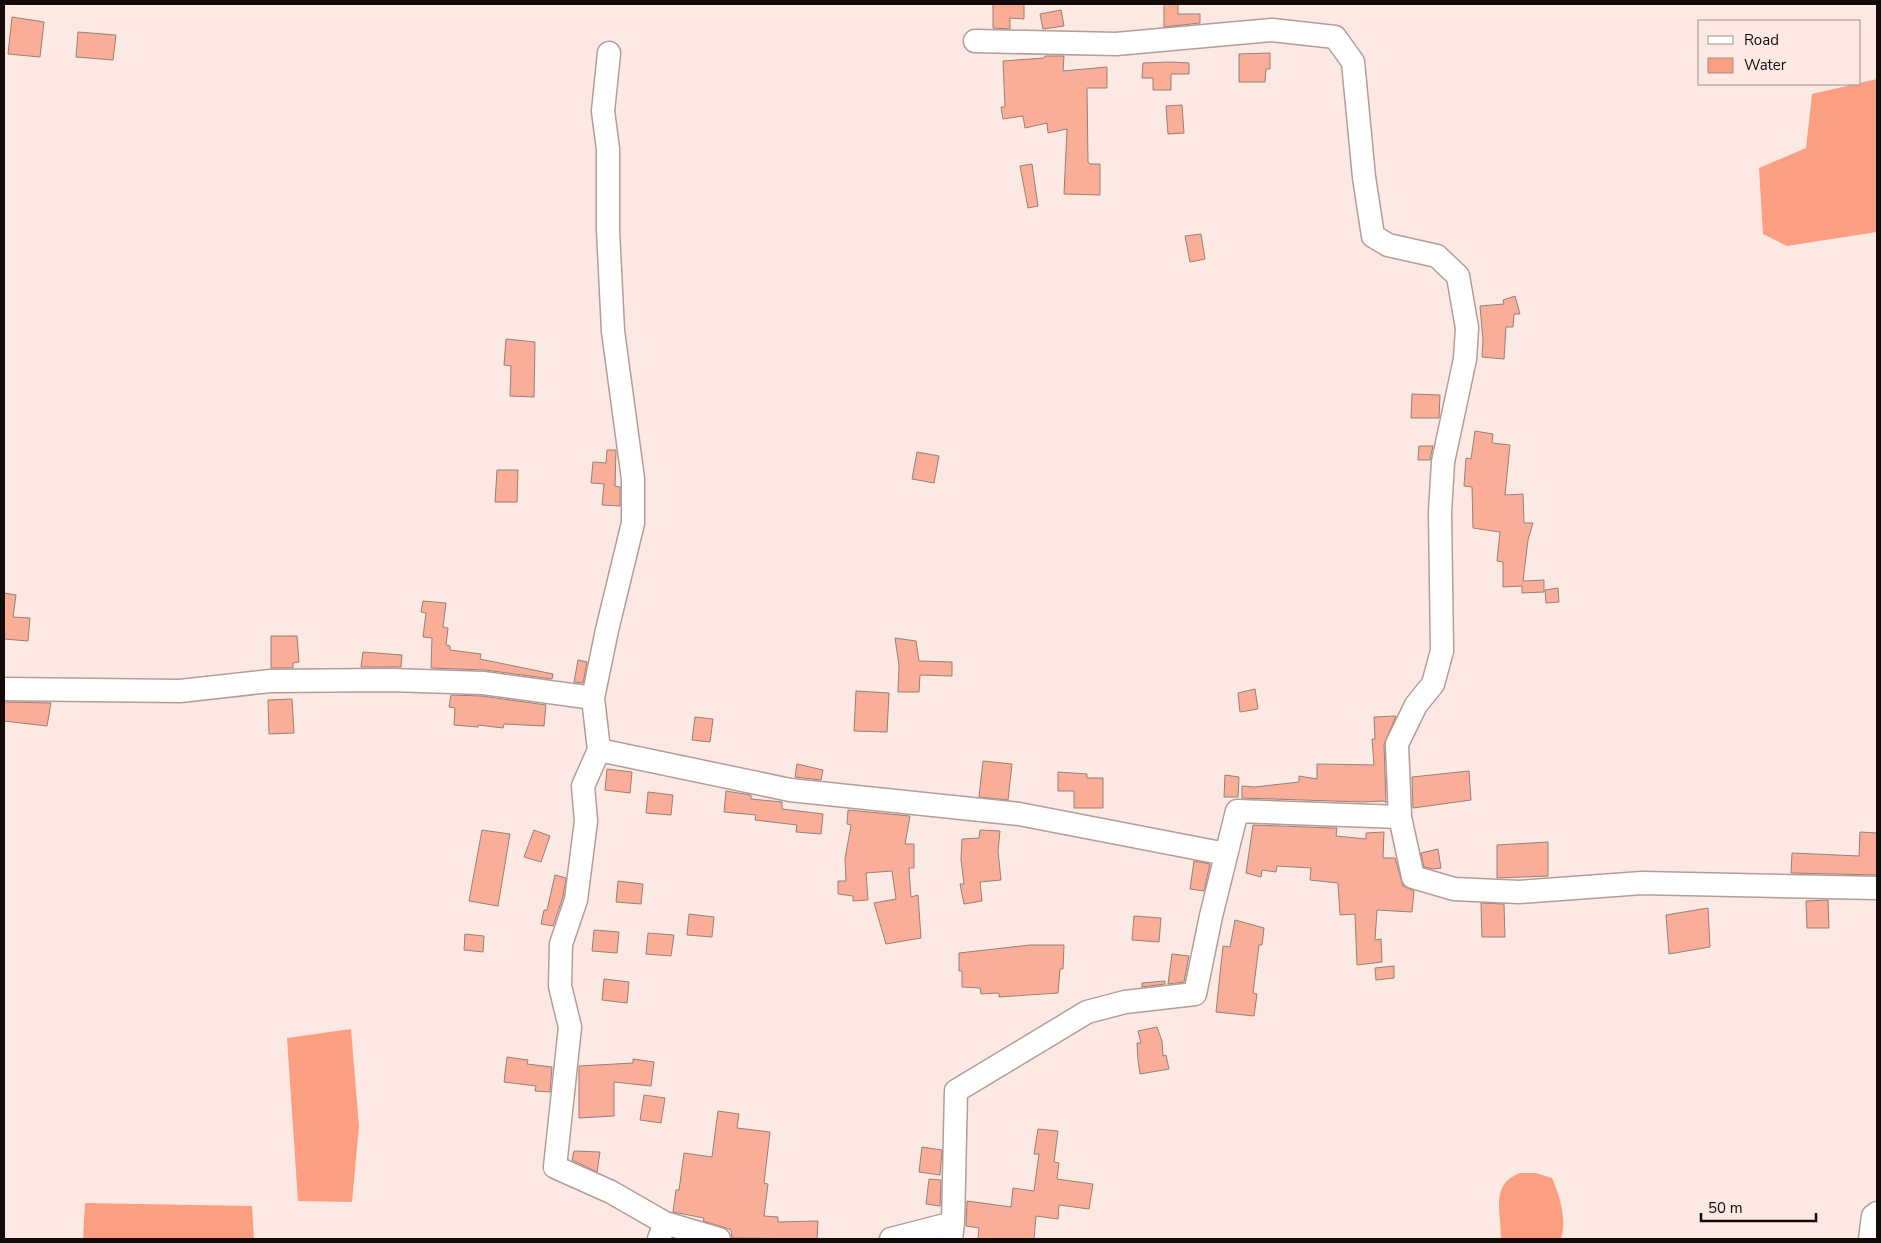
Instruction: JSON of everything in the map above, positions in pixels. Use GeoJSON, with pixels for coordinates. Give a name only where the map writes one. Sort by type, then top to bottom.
{"type":"FeatureCollection","features":[{"type":"Feature","properties":{"kind":"street"},"geometry":{"type":"LineString","coordinates":[[976,41],[1116,44],[1272,30],[1336,37],[1353,62],[1364,177],[1372,236],[1388,245],[1437,256],[1458,276],[1467,328],[1465,359],[1443,462],[1440,512],[1442,651],[1433,684],[1416,705],[1396,744],[1400,817],[1413,877],[1454,889],[1519,892],[1642,883],[1877,888]]}},
{"type":"Feature","properties":{"kind":"street"},"geometry":{"type":"LineString","coordinates":[[609,53],[603,111],[608,148],[608,230],[613,331],[633,478],[633,523],[607,630],[593,698],[599,750],[582,786],[586,821],[576,900],[561,944],[560,986],[570,1027],[555,1167],[611,1192],[662,1231],[719,1239]]}},
{"type":"Feature","properties":{"kind":"street"},"geometry":{"type":"LineString","coordinates":[[4,689],[180,691],[270,681],[390,680],[483,683],[593,698]]}},
{"type":"Feature","properties":{"kind":"street"},"geometry":{"type":"LineString","coordinates":[[599,750],[790,790],[1019,814],[1226,854]]}},
{"type":"Feature","properties":{"kind":"street"},"geometry":{"type":"LineString","coordinates":[[891,1239],[952,1231],[957,1148],[956,1091],[1087,1012],[1125,1002],[1195,994],[1237,811],[1400,817]]}},
{"type":"Feature","properties":{"kind":"street"},"geometry":{"type":"LineString","coordinates":[[1870,1239],[1873,1216],[1877,1213]]}},
{"type":"Feature","properties":{"kind":"water"},"geometry":{"type":"Polygon","coordinates":[[[1877,79],[1877,232],[1787,246],[1763,234],[1759,168],[1806,148],[1812,94],[1851,85],[1861,85],[1861,83],[1877,79]]]}},
{"type":"Feature","properties":{"kind":"water"},"geometry":{"type":"Polygon","coordinates":[[[351,1029],[359,1126],[352,1202],[298,1201],[287,1038],[351,1029]]]}},
{"type":"Feature","properties":{"kind":"water"},"geometry":{"type":"Polygon","coordinates":[[[1520,1173],[1536,1173],[1552,1178],[1562,1208],[1563,1232],[1561,1239],[1501,1239],[1499,1200],[1501,1192],[1504,1184],[1520,1173]]]}},
{"type":"Feature","properties":{"kind":"water"},"geometry":{"type":"Polygon","coordinates":[[[85,1203],[252,1206],[254,1239],[83,1239],[85,1203]]]}},
{"type":"Feature","properties":{"kind":"building"},"geometry":{"type":"Polygon","coordinates":[[[993,4],[1024,4],[1024,19],[1010,18],[1010,29],[993,28],[993,4]]]}},
{"type":"Feature","properties":{"kind":"building"},"geometry":{"type":"Polygon","coordinates":[[[1164,4],[1178,4],[1178,14],[1200,14],[1200,23],[1164,27],[1164,4]]]}},
{"type":"Feature","properties":{"kind":"building"},"geometry":{"type":"Polygon","coordinates":[[[1061,10],[1064,26],[1043,29],[1040,14],[1061,10]]]}},
{"type":"Feature","properties":{"kind":"building"},"geometry":{"type":"Polygon","coordinates":[[[12,17],[44,22],[40,57],[8,54],[12,17]]]}},
{"type":"Feature","properties":{"kind":"building"},"geometry":{"type":"Polygon","coordinates":[[[78,32],[116,35],[113,60],[76,57],[78,32]]]}},
{"type":"Feature","properties":{"kind":"building"},"geometry":{"type":"Polygon","coordinates":[[[1270,53],[1270,69],[1266,69],[1265,82],[1239,82],[1239,54],[1270,53]]]}},
{"type":"Feature","properties":{"kind":"building"},"geometry":{"type":"Polygon","coordinates":[[[1045,56],[1064,56],[1063,71],[1107,67],[1107,88],[1087,88],[1088,162],[1090,164],[1100,164],[1100,195],[1064,194],[1067,129],[1048,133],[1047,123],[1025,128],[1023,116],[1003,119],[1001,107],[1005,107],[1003,61],[1044,58],[1045,56]]]}},
{"type":"Feature","properties":{"kind":"building"},"geometry":{"type":"Polygon","coordinates":[[[1143,63],[1189,63],[1189,74],[1171,74],[1171,90],[1153,90],[1153,78],[1142,78],[1143,63]]]}},
{"type":"Feature","properties":{"kind":"building"},"geometry":{"type":"Polygon","coordinates":[[[1182,105],[1184,133],[1168,134],[1166,106],[1182,105]]]}},
{"type":"Feature","properties":{"kind":"building"},"geometry":{"type":"Polygon","coordinates":[[[1032,164],[1038,206],[1028,208],[1020,166],[1032,164]]]}},
{"type":"Feature","properties":{"kind":"building"},"geometry":{"type":"Polygon","coordinates":[[[1201,234],[1205,259],[1190,262],[1185,236],[1201,234]]]}},
{"type":"Feature","properties":{"kind":"building"},"geometry":{"type":"Polygon","coordinates":[[[1515,296],[1520,314],[1514,314],[1513,327],[1506,327],[1504,359],[1482,357],[1483,340],[1480,306],[1504,304],[1503,300],[1515,296]]]}},
{"type":"Feature","properties":{"kind":"building"},"geometry":{"type":"Polygon","coordinates":[[[506,339],[535,342],[534,397],[510,396],[511,366],[504,365],[506,339]]]}},
{"type":"Feature","properties":{"kind":"building"},"geometry":{"type":"Polygon","coordinates":[[[1412,394],[1440,395],[1439,418],[1411,418],[1412,394]]]}},
{"type":"Feature","properties":{"kind":"building"},"geometry":{"type":"Polygon","coordinates":[[[1475,431],[1493,434],[1492,443],[1510,445],[1505,495],[1523,494],[1524,523],[1533,523],[1528,540],[1523,581],[1544,580],[1544,592],[1522,593],[1522,586],[1503,587],[1503,562],[1497,561],[1500,532],[1473,528],[1472,487],[1464,486],[1466,458],[1471,459],[1475,431]]]}},
{"type":"Feature","properties":{"kind":"building"},"geometry":{"type":"Polygon","coordinates":[[[1419,446],[1433,446],[1430,460],[1418,460],[1419,446]]]}},
{"type":"Feature","properties":{"kind":"building"},"geometry":{"type":"Polygon","coordinates":[[[607,450],[616,450],[615,486],[620,487],[620,506],[602,505],[604,484],[591,483],[593,462],[606,463],[607,450]]]}},
{"type":"Feature","properties":{"kind":"building"},"geometry":{"type":"Polygon","coordinates":[[[917,452],[939,456],[934,483],[912,479],[917,452]]]}},
{"type":"Feature","properties":{"kind":"building"},"geometry":{"type":"Polygon","coordinates":[[[497,470],[518,470],[517,502],[495,502],[497,470]]]}},
{"type":"Feature","properties":{"kind":"building"},"geometry":{"type":"Polygon","coordinates":[[[1558,588],[1559,602],[1546,603],[1545,590],[1558,588]]]}},
{"type":"Feature","properties":{"kind":"building"},"geometry":{"type":"Polygon","coordinates":[[[4,593],[16,595],[13,617],[30,618],[28,641],[4,639],[4,593]]]}},
{"type":"Feature","properties":{"kind":"building"},"geometry":{"type":"Polygon","coordinates":[[[423,601],[446,603],[443,627],[448,628],[446,645],[450,646],[450,650],[481,654],[480,659],[553,674],[552,679],[485,670],[431,668],[432,638],[423,637],[426,613],[421,612],[423,601]]]}},
{"type":"Feature","properties":{"kind":"building"},"geometry":{"type":"Polygon","coordinates":[[[271,636],[297,636],[299,662],[293,663],[293,668],[271,668],[271,636]]]}},
{"type":"Feature","properties":{"kind":"building"},"geometry":{"type":"Polygon","coordinates":[[[895,638],[916,641],[919,661],[952,662],[952,676],[920,675],[919,692],[898,692],[899,665],[895,638]]]}},
{"type":"Feature","properties":{"kind":"building"},"geometry":{"type":"Polygon","coordinates":[[[363,652],[402,655],[401,667],[361,667],[363,652]]]}},
{"type":"Feature","properties":{"kind":"building"},"geometry":{"type":"Polygon","coordinates":[[[578,660],[587,662],[583,683],[574,682],[578,660]]]}},
{"type":"Feature","properties":{"kind":"building"},"geometry":{"type":"Polygon","coordinates":[[[1255,689],[1258,709],[1240,712],[1238,693],[1255,689]]]}},
{"type":"Feature","properties":{"kind":"building"},"geometry":{"type":"Polygon","coordinates":[[[856,691],[889,693],[887,732],[854,731],[856,691]]]}},
{"type":"Feature","properties":{"kind":"building"},"geometry":{"type":"Polygon","coordinates":[[[451,695],[482,696],[546,705],[544,726],[504,724],[503,728],[454,725],[455,708],[449,707],[451,695]]]}},
{"type":"Feature","properties":{"kind":"building"},"geometry":{"type":"Polygon","coordinates":[[[292,699],[294,733],[269,734],[268,700],[292,699]]]}},
{"type":"Feature","properties":{"kind":"building"},"geometry":{"type":"Polygon","coordinates":[[[4,702],[51,703],[47,726],[4,721],[4,702]]]}},
{"type":"Feature","properties":{"kind":"building"},"geometry":{"type":"Polygon","coordinates":[[[1396,716],[1384,744],[1386,803],[1384,801],[1242,798],[1242,786],[1255,787],[1299,782],[1299,776],[1317,779],[1317,764],[1374,765],[1372,739],[1375,739],[1374,717],[1396,716]]]}},
{"type":"Feature","properties":{"kind":"building"},"geometry":{"type":"Polygon","coordinates":[[[695,717],[713,719],[710,742],[692,740],[695,717]]]}},
{"type":"Feature","properties":{"kind":"building"},"geometry":{"type":"Polygon","coordinates":[[[983,761],[1012,764],[1008,800],[979,797],[983,761]]]}},
{"type":"Feature","properties":{"kind":"building"},"geometry":{"type":"Polygon","coordinates":[[[797,764],[823,770],[821,780],[795,777],[797,764]]]}},
{"type":"Feature","properties":{"kind":"building"},"geometry":{"type":"Polygon","coordinates":[[[607,769],[632,772],[630,793],[605,790],[607,769]]]}},
{"type":"Feature","properties":{"kind":"building"},"geometry":{"type":"Polygon","coordinates":[[[1469,771],[1471,800],[1413,808],[1412,777],[1469,771]]]}},
{"type":"Feature","properties":{"kind":"building"},"geometry":{"type":"Polygon","coordinates":[[[1058,772],[1087,774],[1087,778],[1103,778],[1103,808],[1074,808],[1074,791],[1058,791],[1058,772]]]}},
{"type":"Feature","properties":{"kind":"building"},"geometry":{"type":"Polygon","coordinates":[[[1225,775],[1239,777],[1238,797],[1224,797],[1225,775]]]}},
{"type":"Feature","properties":{"kind":"building"},"geometry":{"type":"Polygon","coordinates":[[[726,791],[751,795],[751,799],[782,802],[782,809],[823,814],[821,834],[796,832],[797,825],[755,820],[756,815],[724,812],[726,791]]]}},
{"type":"Feature","properties":{"kind":"building"},"geometry":{"type":"Polygon","coordinates":[[[648,792],[673,795],[671,815],[646,813],[648,792]]]}},
{"type":"Feature","properties":{"kind":"building"},"geometry":{"type":"Polygon","coordinates":[[[848,810],[910,816],[905,844],[914,844],[914,868],[909,868],[911,897],[918,895],[921,938],[886,944],[874,903],[896,899],[892,871],[866,873],[868,900],[853,901],[853,896],[838,894],[838,881],[846,881],[845,859],[851,825],[847,824],[848,810]]]}},
{"type":"Feature","properties":{"kind":"building"},"geometry":{"type":"Polygon","coordinates":[[[1253,825],[1337,828],[1336,836],[1366,839],[1366,833],[1384,832],[1383,858],[1395,858],[1403,886],[1414,891],[1412,912],[1377,910],[1375,940],[1381,939],[1382,962],[1357,965],[1355,914],[1340,915],[1338,883],[1310,880],[1311,868],[1277,866],[1276,872],[1262,870],[1261,877],[1246,873],[1253,825]]]}},
{"type":"Feature","properties":{"kind":"building"},"geometry":{"type":"Polygon","coordinates":[[[482,830],[510,834],[498,906],[469,901],[482,830]]]}},
{"type":"Feature","properties":{"kind":"building"},"geometry":{"type":"Polygon","coordinates":[[[534,830],[550,836],[541,862],[524,857],[534,830]]]}},
{"type":"Feature","properties":{"kind":"building"},"geometry":{"type":"Polygon","coordinates":[[[980,830],[1000,831],[998,851],[1001,880],[980,882],[982,901],[964,904],[960,884],[964,884],[961,860],[962,839],[979,838],[980,830]]]}},
{"type":"Feature","properties":{"kind":"building"},"geometry":{"type":"Polygon","coordinates":[[[1860,832],[1877,833],[1877,875],[1791,873],[1792,853],[1859,856],[1860,832]]]}},
{"type":"Feature","properties":{"kind":"building"},"geometry":{"type":"Polygon","coordinates":[[[1548,842],[1548,876],[1497,878],[1497,845],[1548,842]]]}},
{"type":"Feature","properties":{"kind":"building"},"geometry":{"type":"Polygon","coordinates":[[[1438,849],[1441,868],[1424,867],[1421,853],[1438,849]]]}},
{"type":"Feature","properties":{"kind":"building"},"geometry":{"type":"Polygon","coordinates":[[[1194,861],[1210,864],[1204,891],[1190,889],[1194,861]]]}},
{"type":"Feature","properties":{"kind":"building"},"geometry":{"type":"Polygon","coordinates":[[[555,875],[566,878],[563,897],[553,926],[541,924],[544,910],[547,910],[555,875]]]}},
{"type":"Feature","properties":{"kind":"building"},"geometry":{"type":"Polygon","coordinates":[[[618,881],[643,884],[641,904],[616,902],[618,881]]]}},
{"type":"Feature","properties":{"kind":"building"},"geometry":{"type":"Polygon","coordinates":[[[1828,900],[1829,928],[1807,928],[1806,901],[1828,900]]]}},
{"type":"Feature","properties":{"kind":"building"},"geometry":{"type":"Polygon","coordinates":[[[1481,903],[1504,904],[1505,937],[1482,937],[1481,903]]]}},
{"type":"Feature","properties":{"kind":"building"},"geometry":{"type":"Polygon","coordinates":[[[1708,908],[1710,947],[1669,954],[1666,915],[1708,908]]]}},
{"type":"Feature","properties":{"kind":"building"},"geometry":{"type":"Polygon","coordinates":[[[689,914],[714,917],[712,937],[687,935],[689,914]]]}},
{"type":"Feature","properties":{"kind":"building"},"geometry":{"type":"Polygon","coordinates":[[[1134,916],[1161,918],[1159,942],[1132,940],[1134,916]]]}},
{"type":"Feature","properties":{"kind":"building"},"geometry":{"type":"Polygon","coordinates":[[[1235,920],[1264,928],[1262,945],[1259,945],[1253,993],[1257,994],[1254,1016],[1216,1012],[1223,946],[1230,947],[1235,920]]]}},
{"type":"Feature","properties":{"kind":"building"},"geometry":{"type":"Polygon","coordinates":[[[594,930],[619,932],[617,953],[592,951],[594,930]]]}},
{"type":"Feature","properties":{"kind":"building"},"geometry":{"type":"Polygon","coordinates":[[[648,933],[674,935],[671,956],[646,954],[648,933]]]}},
{"type":"Feature","properties":{"kind":"building"},"geometry":{"type":"Polygon","coordinates":[[[465,934],[484,936],[483,952],[464,950],[465,934]]]}},
{"type":"Feature","properties":{"kind":"building"},"geometry":{"type":"Polygon","coordinates":[[[1030,945],[1064,945],[1063,969],[1060,969],[1058,993],[999,997],[999,993],[981,994],[980,988],[962,987],[962,971],[959,971],[959,953],[1030,945]]]}},
{"type":"Feature","properties":{"kind":"building"},"geometry":{"type":"Polygon","coordinates":[[[1172,954],[1189,956],[1184,982],[1168,984],[1172,954]]]}},
{"type":"Feature","properties":{"kind":"building"},"geometry":{"type":"Polygon","coordinates":[[[1394,966],[1394,978],[1376,980],[1375,968],[1394,966]]]}},
{"type":"Feature","properties":{"kind":"building"},"geometry":{"type":"Polygon","coordinates":[[[604,979],[629,982],[627,1003],[602,1000],[604,979]]]}},
{"type":"Feature","properties":{"kind":"building"},"geometry":{"type":"Polygon","coordinates":[[[1165,981],[1165,984],[1142,987],[1142,983],[1165,981]]]}},
{"type":"Feature","properties":{"kind":"building"},"geometry":{"type":"Polygon","coordinates":[[[1157,1027],[1162,1041],[1163,1056],[1166,1055],[1169,1069],[1140,1074],[1137,1043],[1141,1043],[1138,1031],[1157,1027]]]}},
{"type":"Feature","properties":{"kind":"building"},"geometry":{"type":"Polygon","coordinates":[[[507,1057],[528,1060],[527,1064],[552,1067],[550,1092],[535,1091],[536,1086],[504,1082],[507,1057]]]}},
{"type":"Feature","properties":{"kind":"building"},"geometry":{"type":"Polygon","coordinates":[[[633,1059],[654,1062],[651,1086],[614,1082],[614,1116],[579,1118],[579,1066],[633,1063],[633,1059]]]}},
{"type":"Feature","properties":{"kind":"building"},"geometry":{"type":"Polygon","coordinates":[[[644,1095],[665,1098],[661,1123],[640,1120],[644,1095]]]}},
{"type":"Feature","properties":{"kind":"building"},"geometry":{"type":"Polygon","coordinates":[[[718,1111],[739,1114],[737,1128],[770,1132],[764,1183],[768,1184],[764,1216],[778,1217],[778,1222],[818,1221],[817,1239],[732,1238],[731,1230],[703,1221],[704,1218],[673,1212],[676,1190],[679,1190],[684,1153],[712,1157],[718,1111]]]}},
{"type":"Feature","properties":{"kind":"building"},"geometry":{"type":"Polygon","coordinates":[[[1038,1129],[1058,1131],[1054,1162],[1059,1163],[1057,1179],[1093,1184],[1089,1209],[1059,1205],[1058,1219],[1036,1216],[1034,1239],[978,1239],[979,1228],[966,1226],[967,1201],[1011,1207],[1013,1188],[1034,1191],[1039,1154],[1034,1154],[1038,1129]]]}},
{"type":"Feature","properties":{"kind":"building"},"geometry":{"type":"Polygon","coordinates":[[[922,1147],[942,1150],[940,1175],[919,1172],[922,1147]]]}},
{"type":"Feature","properties":{"kind":"building"},"geometry":{"type":"Polygon","coordinates":[[[574,1151],[600,1152],[597,1172],[572,1160],[574,1151]]]}},
{"type":"Feature","properties":{"kind":"building"},"geometry":{"type":"Polygon","coordinates":[[[929,1179],[941,1180],[940,1206],[926,1204],[929,1179]]]}}]}
